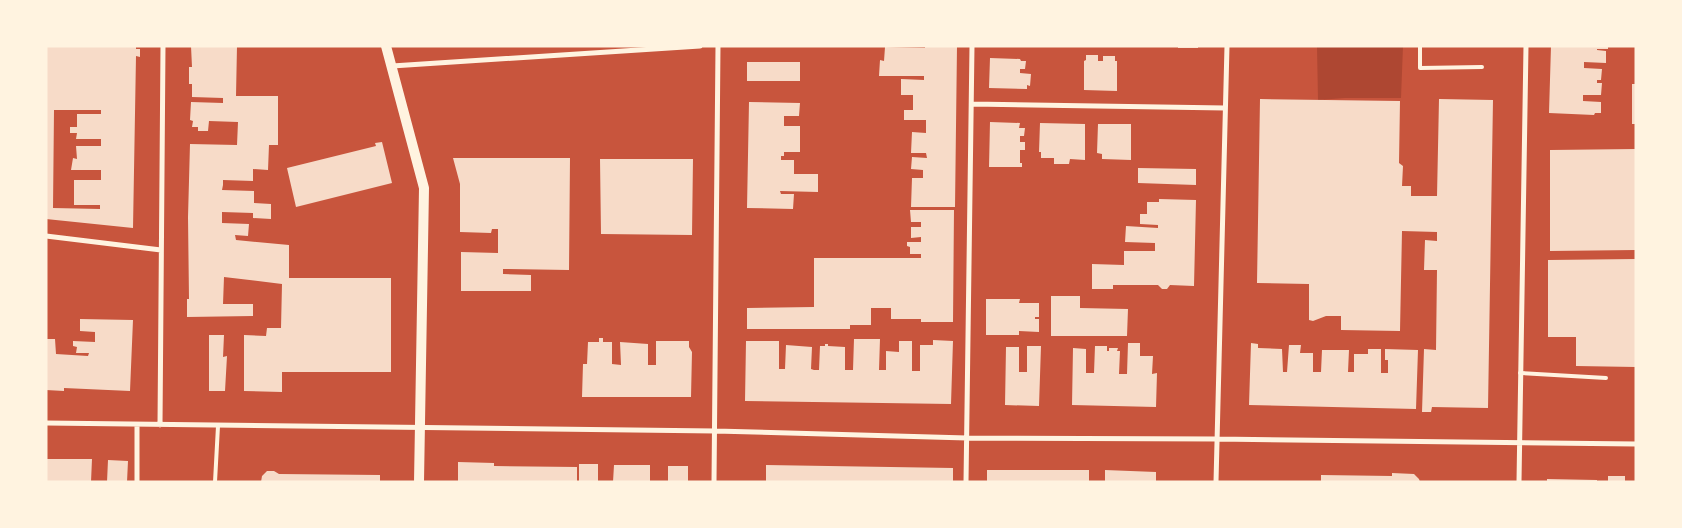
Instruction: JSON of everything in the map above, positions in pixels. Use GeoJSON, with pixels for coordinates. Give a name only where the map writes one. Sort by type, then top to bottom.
{"type":"FeatureCollection","features":[{"type":"Feature","properties":{"kind":"main road"},"geometry":{"type":"LineString","coordinates":[[386,46],[424,188],[419,482]]}},
{"type":"Feature","properties":{"kind":"street"},"geometry":{"type":"LineString","coordinates":[[160,425],[163,46]]}},
{"type":"Feature","properties":{"kind":"street"},"geometry":{"type":"LineString","coordinates":[[392,66],[700,46]]}},
{"type":"Feature","properties":{"kind":"street"},"geometry":{"type":"LineString","coordinates":[[714,482],[718,46]]}},
{"type":"Feature","properties":{"kind":"street"},"geometry":{"type":"LineString","coordinates":[[966,482],[972,46]]}},
{"type":"Feature","properties":{"kind":"street"},"geometry":{"type":"LineString","coordinates":[[1216,482],[1227,46]]}},
{"type":"Feature","properties":{"kind":"street"},"geometry":{"type":"LineString","coordinates":[[1519,482],[1526,46]]}},
{"type":"Feature","properties":{"kind":"street"},"geometry":{"type":"LineString","coordinates":[[972,104],[1225,108]]}},
{"type":"Feature","properties":{"kind":"street"},"geometry":{"type":"LineString","coordinates":[[46,236],[161,250]]}},
{"type":"Feature","properties":{"kind":"street"},"geometry":{"type":"LineString","coordinates":[[46,423],[715,431],[967,438],[1636,444]]}},
{"type":"Feature","properties":{"kind":"street"},"geometry":{"type":"LineString","coordinates":[[136,482],[137,425]]}},
{"type":"Feature","properties":{"kind":"lane"},"geometry":{"type":"LineString","coordinates":[[1420,46],[1420,68],[1482,67]]}},
{"type":"Feature","properties":{"kind":"lane"},"geometry":{"type":"LineString","coordinates":[[1520,373],[1606,378]]}},
{"type":"Feature","properties":{"kind":"lane"},"geometry":{"type":"LineString","coordinates":[[215,482],[218,426]]}},
{"type":"Feature","properties":{"kind":"shaded area"},"geometry":{"type":"Polygon","coordinates":[[[1317,46],[1403,46],[1401,98],[1318,100],[1317,46]]]}},
{"type":"Feature","properties":{"kind":"building"},"geometry":{"type":"Polygon","coordinates":[[[46,46],[136,46],[136,49],[140,49],[140,57],[136,56],[133,228],[46,219],[46,46]],[[54,110],[53,208],[100,209],[100,205],[74,205],[74,180],[101,180],[101,170],[71,170],[73,158],[77,159],[76,146],[101,146],[101,139],[76,139],[77,133],[70,133],[70,127],[77,127],[77,114],[101,114],[101,110],[54,110]]]}},
{"type":"Feature","properties":{"kind":"building"},"geometry":{"type":"Polygon","coordinates":[[[191,46],[237,46],[236,96],[278,96],[278,145],[269,145],[268,170],[253,169],[253,181],[223,180],[222,190],[254,191],[254,203],[271,204],[271,219],[253,218],[253,213],[222,212],[222,223],[249,224],[248,236],[235,235],[236,240],[289,245],[289,278],[391,278],[391,372],[282,372],[282,392],[244,391],[244,335],[266,336],[267,328],[281,328],[282,284],[224,277],[223,304],[253,304],[253,316],[187,317],[187,299],[189,299],[188,217],[190,144],[237,145],[238,122],[209,121],[208,131],[198,131],[198,127],[192,127],[193,121],[190,120],[191,102],[223,103],[223,98],[192,97],[192,84],[189,84],[189,67],[192,67],[191,46]]]}},
{"type":"Feature","properties":{"kind":"building"},"geometry":{"type":"Polygon","coordinates":[[[925,46],[957,46],[955,207],[911,207],[912,178],[923,178],[923,170],[911,169],[912,157],[927,158],[926,153],[911,153],[912,132],[926,133],[926,120],[904,120],[904,110],[913,110],[913,95],[901,95],[901,79],[924,80],[924,76],[879,76],[880,60],[884,61],[885,47],[925,48],[925,46]]]}},
{"type":"Feature","properties":{"kind":"building"},"geometry":{"type":"Polygon","coordinates":[[[1178,46],[1198,46],[1198,48],[1178,48],[1178,46]]]}},
{"type":"Feature","properties":{"kind":"building"},"geometry":{"type":"Polygon","coordinates":[[[1551,46],[1608,46],[1608,49],[1597,49],[1606,51],[1606,63],[1584,62],[1584,68],[1602,69],[1601,80],[1597,80],[1597,83],[1602,83],[1601,95],[1583,95],[1583,101],[1601,102],[1601,113],[1595,113],[1594,115],[1549,113],[1551,46]]]}},
{"type":"Feature","properties":{"kind":"building"},"geometry":{"type":"Polygon","coordinates":[[[1086,55],[1098,55],[1098,61],[1103,61],[1103,56],[1115,56],[1115,61],[1117,61],[1117,91],[1084,90],[1084,61],[1086,60],[1086,55]]]}},
{"type":"Feature","properties":{"kind":"building"},"geometry":{"type":"Polygon","coordinates":[[[990,58],[1026,61],[1025,69],[1020,69],[1020,73],[1031,74],[1030,86],[1027,85],[1027,89],[989,88],[990,58]]]}},
{"type":"Feature","properties":{"kind":"building"},"geometry":{"type":"Polygon","coordinates":[[[747,62],[800,62],[800,81],[747,81],[747,62]]]}},
{"type":"Feature","properties":{"kind":"building"},"geometry":{"type":"Polygon","coordinates":[[[1632,84],[1636,84],[1636,124],[1632,124],[1632,84]]]}},
{"type":"Feature","properties":{"kind":"building"},"geometry":{"type":"Polygon","coordinates":[[[1260,99],[1400,101],[1399,163],[1403,166],[1402,186],[1411,186],[1411,196],[1437,196],[1439,99],[1493,100],[1488,408],[1432,407],[1431,412],[1422,412],[1424,349],[1436,350],[1437,270],[1424,270],[1425,240],[1437,241],[1437,232],[1402,231],[1400,331],[1341,330],[1341,316],[1326,316],[1313,321],[1309,320],[1309,284],[1257,283],[1260,99]]]}},
{"type":"Feature","properties":{"kind":"building"},"geometry":{"type":"Polygon","coordinates":[[[749,102],[800,103],[799,116],[784,116],[784,126],[800,126],[800,152],[784,152],[781,160],[794,160],[794,174],[818,174],[818,192],[780,191],[781,194],[794,194],[793,209],[747,208],[749,102]]]}},
{"type":"Feature","properties":{"kind":"building"},"geometry":{"type":"Polygon","coordinates":[[[990,122],[1020,123],[1019,128],[1025,128],[1024,136],[1020,136],[1020,142],[1025,142],[1025,150],[1020,150],[1020,163],[1022,163],[1022,167],[989,167],[990,122]]]}},
{"type":"Feature","properties":{"kind":"building"},"geometry":{"type":"Polygon","coordinates":[[[1040,123],[1085,124],[1085,160],[1070,159],[1069,164],[1054,164],[1054,158],[1041,158],[1041,152],[1039,152],[1040,123]]]}},
{"type":"Feature","properties":{"kind":"building"},"geometry":{"type":"Polygon","coordinates":[[[1098,124],[1131,124],[1131,160],[1102,159],[1102,154],[1097,153],[1098,124]]]}},
{"type":"Feature","properties":{"kind":"building"},"geometry":{"type":"Polygon","coordinates":[[[382,142],[392,183],[296,207],[287,168],[376,146],[375,143],[382,142]]]}},
{"type":"Feature","properties":{"kind":"building"},"geometry":{"type":"Polygon","coordinates":[[[1636,149],[1636,250],[1550,251],[1550,150],[1636,149]]]}},
{"type":"Feature","properties":{"kind":"building"},"geometry":{"type":"Polygon","coordinates":[[[453,158],[570,158],[569,270],[503,269],[503,274],[531,275],[531,291],[461,291],[461,252],[498,253],[498,229],[492,229],[491,233],[460,232],[460,184],[453,158]]]}},
{"type":"Feature","properties":{"kind":"building"},"geometry":{"type":"Polygon","coordinates":[[[600,159],[693,159],[692,235],[601,234],[600,159]]]}},
{"type":"Feature","properties":{"kind":"building"},"geometry":{"type":"Polygon","coordinates":[[[1138,168],[1196,169],[1196,185],[1138,183],[1138,168]]]}},
{"type":"Feature","properties":{"kind":"building"},"geometry":{"type":"Polygon","coordinates":[[[1159,199],[1196,200],[1194,286],[1170,285],[1167,289],[1162,289],[1158,285],[1113,285],[1113,289],[1092,289],[1092,264],[1124,265],[1124,251],[1155,251],[1155,243],[1125,242],[1126,226],[1158,228],[1158,225],[1140,224],[1140,214],[1147,214],[1147,202],[1159,202],[1159,199]]]}},
{"type":"Feature","properties":{"kind":"building"},"geometry":{"type":"Polygon","coordinates":[[[910,210],[954,210],[953,322],[921,322],[921,319],[891,319],[891,308],[871,308],[871,325],[850,325],[850,329],[747,329],[747,308],[814,307],[814,258],[921,258],[921,254],[910,254],[910,247],[907,246],[907,242],[921,242],[921,237],[911,238],[911,227],[921,227],[921,222],[911,222],[910,210]]]}},
{"type":"Feature","properties":{"kind":"building"},"geometry":{"type":"Polygon","coordinates":[[[1636,259],[1636,367],[1576,366],[1576,337],[1548,337],[1548,260],[1636,259]]]}},
{"type":"Feature","properties":{"kind":"building"},"geometry":{"type":"Polygon","coordinates":[[[1051,296],[1080,296],[1080,308],[1128,309],[1127,336],[1051,336],[1051,296]]]}},
{"type":"Feature","properties":{"kind":"building"},"geometry":{"type":"Polygon","coordinates":[[[986,299],[1020,299],[1019,303],[1039,303],[1039,317],[1035,317],[1035,319],[1039,319],[1039,332],[1019,331],[1019,335],[986,335],[986,299]]]}},
{"type":"Feature","properties":{"kind":"building"},"geometry":{"type":"Polygon","coordinates":[[[80,319],[133,320],[130,391],[64,388],[64,391],[46,390],[46,339],[55,339],[56,354],[88,356],[89,353],[76,353],[77,347],[73,346],[73,341],[95,342],[95,332],[80,331],[80,319]]]}},
{"type":"Feature","properties":{"kind":"building"},"geometry":{"type":"Polygon","coordinates":[[[209,335],[224,335],[223,357],[227,356],[225,391],[209,391],[209,335]]]}},
{"type":"Feature","properties":{"kind":"building"},"geometry":{"type":"Polygon","coordinates":[[[599,338],[603,338],[603,342],[612,342],[612,364],[621,365],[620,342],[648,344],[648,365],[656,365],[656,341],[689,341],[689,347],[692,352],[691,397],[582,397],[583,364],[587,364],[588,342],[599,342],[599,338]]]}},
{"type":"Feature","properties":{"kind":"building"},"geometry":{"type":"Polygon","coordinates":[[[854,339],[880,339],[879,370],[886,370],[886,351],[899,352],[899,341],[912,341],[912,371],[920,371],[920,345],[933,345],[933,340],[953,341],[951,404],[745,401],[746,341],[779,341],[779,369],[785,369],[786,345],[812,347],[811,369],[814,370],[819,370],[820,346],[828,344],[828,346],[845,347],[845,370],[853,370],[854,339]]]}},
{"type":"Feature","properties":{"kind":"building"},"geometry":{"type":"Polygon","coordinates":[[[1128,343],[1140,343],[1140,356],[1153,356],[1152,374],[1157,373],[1156,407],[1072,405],[1073,348],[1086,349],[1086,373],[1094,373],[1095,346],[1107,346],[1107,351],[1109,351],[1109,348],[1118,348],[1117,351],[1120,351],[1119,374],[1127,374],[1128,343]]]}},
{"type":"Feature","properties":{"kind":"building"},"geometry":{"type":"Polygon","coordinates":[[[1251,343],[1258,344],[1258,348],[1282,349],[1283,372],[1287,372],[1289,345],[1301,345],[1300,353],[1313,353],[1313,372],[1321,372],[1322,350],[1349,350],[1348,372],[1354,372],[1354,354],[1368,354],[1368,349],[1381,349],[1381,373],[1388,373],[1388,360],[1385,360],[1385,349],[1418,350],[1416,409],[1249,405],[1251,343]]]}},
{"type":"Feature","properties":{"kind":"building"},"geometry":{"type":"Polygon","coordinates":[[[1027,346],[1041,346],[1039,406],[1005,405],[1006,347],[1019,347],[1019,372],[1027,372],[1027,346]]]}},
{"type":"Feature","properties":{"kind":"building"},"geometry":{"type":"Polygon","coordinates":[[[46,459],[92,459],[91,482],[46,482],[46,459]]]}},
{"type":"Feature","properties":{"kind":"building"},"geometry":{"type":"Polygon","coordinates":[[[108,460],[128,461],[127,482],[107,482],[108,460]]]}},
{"type":"Feature","properties":{"kind":"building"},"geometry":{"type":"Polygon","coordinates":[[[458,462],[494,463],[494,466],[577,467],[577,482],[458,482],[458,462]]]}},
{"type":"Feature","properties":{"kind":"building"},"geometry":{"type":"Polygon","coordinates":[[[579,464],[598,464],[598,482],[579,482],[579,464]]]}},
{"type":"Feature","properties":{"kind":"building"},"geometry":{"type":"Polygon","coordinates":[[[614,465],[650,465],[650,482],[613,482],[614,465]]]}},
{"type":"Feature","properties":{"kind":"building"},"geometry":{"type":"Polygon","coordinates":[[[766,465],[953,468],[953,482],[766,482],[766,465]]]}},
{"type":"Feature","properties":{"kind":"building"},"geometry":{"type":"Polygon","coordinates":[[[668,466],[688,466],[688,482],[668,482],[668,466]]]}},
{"type":"Feature","properties":{"kind":"building"},"geometry":{"type":"Polygon","coordinates":[[[987,470],[1089,470],[1089,482],[987,482],[987,470]]]}},
{"type":"Feature","properties":{"kind":"building"},"geometry":{"type":"Polygon","coordinates":[[[1105,470],[1156,472],[1156,482],[1105,482],[1105,470]]]}},
{"type":"Feature","properties":{"kind":"building"},"geometry":{"type":"Polygon","coordinates":[[[267,471],[274,471],[279,474],[380,475],[380,482],[261,482],[262,476],[267,471]]]}},
{"type":"Feature","properties":{"kind":"building"},"geometry":{"type":"Polygon","coordinates":[[[1392,473],[1414,474],[1420,482],[1321,482],[1321,475],[1392,476],[1392,473]]]}},
{"type":"Feature","properties":{"kind":"building"},"geometry":{"type":"Polygon","coordinates":[[[1608,476],[1625,476],[1625,482],[1608,482],[1608,476]]]}},
{"type":"Feature","properties":{"kind":"building"},"geometry":{"type":"Polygon","coordinates":[[[1547,479],[1597,480],[1597,482],[1547,482],[1547,479]]]}}]}
